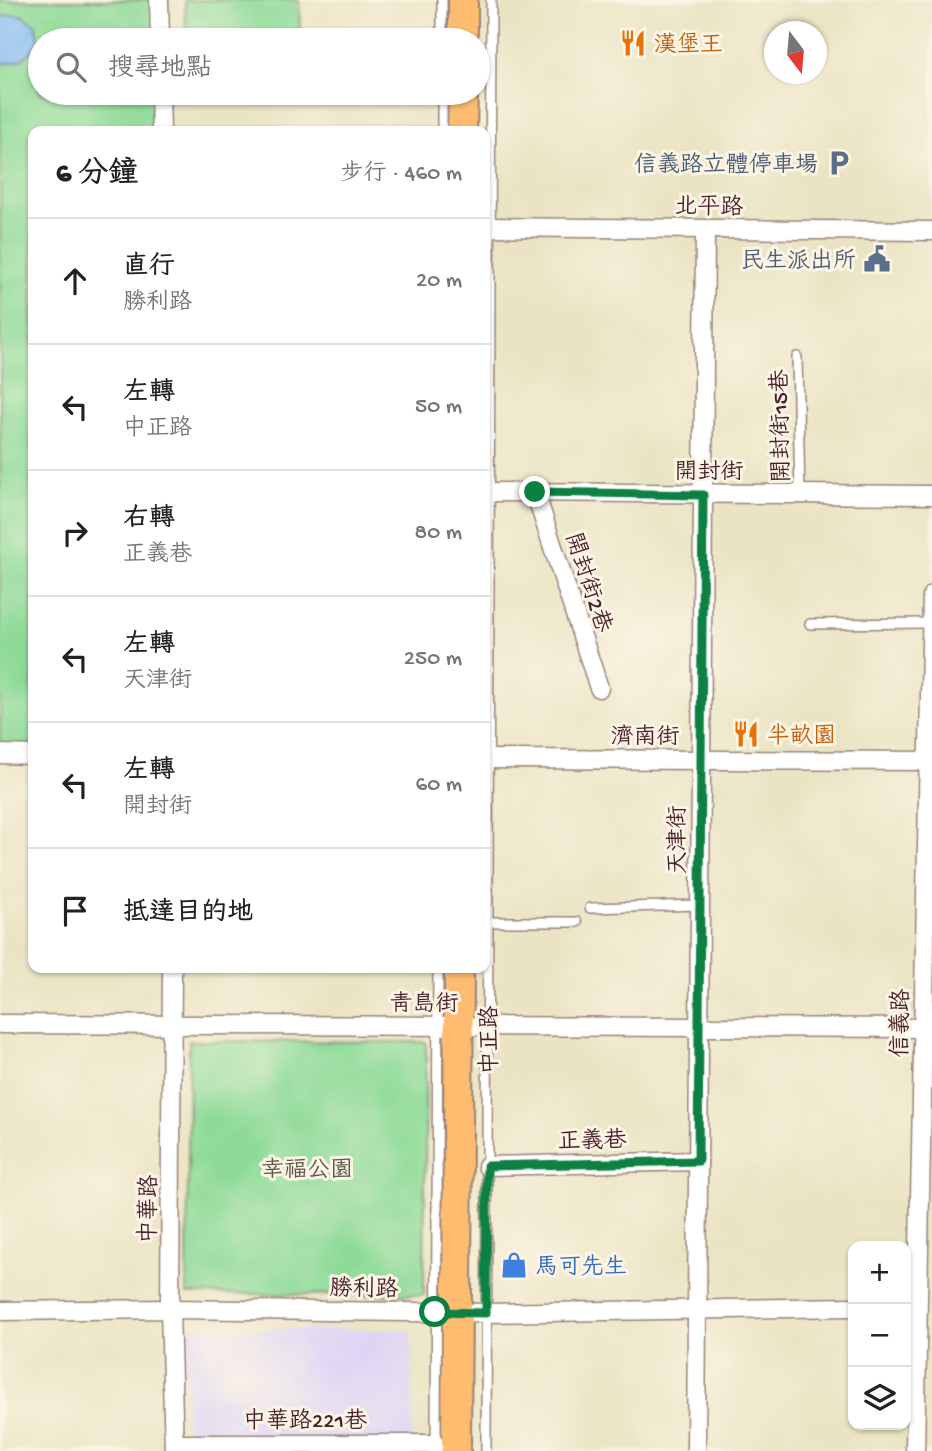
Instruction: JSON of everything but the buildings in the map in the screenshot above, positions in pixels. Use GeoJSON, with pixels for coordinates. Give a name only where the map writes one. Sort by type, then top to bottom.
{"type":"FeatureCollection","features":[{"type":"Feature","properties":{"kind":"main road"},"geometry":{"type":"LineString","coordinates":[[463,0],[463,28]]}},
{"type":"Feature","properties":{"kind":"main road"},"geometry":{"type":"LineString","coordinates":[[462,126],[463,105]]}},
{"type":"Feature","properties":{"kind":"main road","name":"中正路"},"geometry":{"type":"LineString","coordinates":[[443,1449],[448,1026],[457,973]]}},
{"type":"Feature","properties":{"kind":"street"},"geometry":{"type":"LineString","coordinates":[[159,0],[160,28]]}},
{"type":"Feature","properties":{"kind":"street"},"geometry":{"type":"LineString","coordinates":[[160,105],[161,126]]}},
{"type":"Feature","properties":{"kind":"street","name":"北平路"},"geometry":{"type":"LineString","coordinates":[[490,227],[932,231]]}},
{"type":"Feature","properties":{"kind":"street","name":"天津街"},"geometry":{"type":"LineString","coordinates":[[696,1451],[705,230]]}},
{"type":"Feature","properties":{"kind":"street","name":"開封街"},"geometry":{"type":"LineString","coordinates":[[490,492],[932,495]]}},
{"type":"Feature","properties":{"kind":"street","name":"開封街2巷"},"geometry":{"type":"LineString","coordinates":[[535,492],[599,688]]}},
{"type":"Feature","properties":{"kind":"street","name":"信義路"},"geometry":{"type":"LineString","coordinates":[[915,1451],[928,1028],[932,595]]}},
{"type":"Feature","properties":{"kind":"street"},"geometry":{"type":"LineString","coordinates":[[0,754],[28,755]]}},
{"type":"Feature","properties":{"kind":"street","name":"濟南街"},"geometry":{"type":"LineString","coordinates":[[490,759],[930,761]]}},
{"type":"Feature","properties":{"kind":"street","name":"中華路"},"geometry":{"type":"LineString","coordinates":[[173,973],[170,1309],[174,1447]]}},
{"type":"Feature","properties":{"kind":"street","name":"青島街"},"geometry":{"type":"LineString","coordinates":[[0,1024],[928,1028]]}},
{"type":"Feature","properties":{"kind":"street","name":"正義巷"},"geometry":{"type":"LineString","coordinates":[[487,1166],[698,1161]]}},
{"type":"Feature","properties":{"kind":"street","name":"勝利路"},"geometry":{"type":"LineString","coordinates":[[0,1311],[170,1309],[486,1313],[848,1307]]}},
{"type":"Feature","properties":{"kind":"street","name":"中華路221巷"},"geometry":{"type":"LineString","coordinates":[[174,1447],[443,1449]]}},
{"type":"Feature","properties":{"kind":"lane"},"geometry":{"type":"LineString","coordinates":[[442,0],[442,28]]}},
{"type":"Feature","properties":{"kind":"lane","name":"中正路"},"geometry":{"type":"LineString","coordinates":[[490,76],[491,0]]}},
{"type":"Feature","properties":{"kind":"lane"},"geometry":{"type":"LineString","coordinates":[[442,105],[442,126]]}},
{"type":"Feature","properties":{"kind":"lane","name":"中正路"},"geometry":{"type":"LineString","coordinates":[[489,126],[490,105]]}},
{"type":"Feature","properties":{"kind":"lane","name":"開封街15巷"},"geometry":{"type":"LineString","coordinates":[[797,357],[800,495]]}},
{"type":"Feature","properties":{"kind":"lane"},"geometry":{"type":"LineString","coordinates":[[810,624],[931,623]]}},
{"type":"Feature","properties":{"kind":"lane"},"geometry":{"type":"LineString","coordinates":[[590,908],[700,905]]}},
{"type":"Feature","properties":{"kind":"lane"},"geometry":{"type":"LineString","coordinates":[[490,922],[577,922]]}},
{"type":"Feature","properties":{"kind":"lane","name":"中正路"},"geometry":{"type":"LineString","coordinates":[[439,973],[448,1026]]}},
{"type":"Feature","properties":{"kind":"lane","name":"中正路"},"geometry":{"type":"LineString","coordinates":[[486,1451],[488,973]]}},
{"type":"Feature","properties":{"kind":"shaded area"},"geometry":{"type":"Polygon","coordinates":[[[184,1328],[411,1330],[413,1451],[187,1451],[184,1328]]]}},
{"type":"Feature","properties":{"kind":"green space"},"geometry":{"type":"Polygon","coordinates":[[[0,0],[159,0],[158,28],[28,28],[28,105],[158,105],[158,126],[28,126],[28,745],[0,746],[0,0]]]}},
{"type":"Feature","properties":{"kind":"green space"},"geometry":{"type":"Polygon","coordinates":[[[185,0],[299,0],[300,28],[186,28],[185,0]]]}},
{"type":"Feature","properties":{"kind":"green space","name":"幸福公園"},"geometry":{"type":"Polygon","coordinates":[[[189,1041],[426,1042],[424,1295],[187,1294],[189,1041]]]}},
{"type":"Feature","properties":{"kind":"water"},"geometry":{"type":"Polygon","coordinates":[[[22,15],[36,25],[37,28],[28,28],[28,54],[14,62],[0,64],[0,16],[22,15]]]}},
{"type":"Feature","properties":{"kind":"place","name":"漢堡王"},"geometry":{"type":"Point","coordinates":[633,43]}},
{"type":"Feature","properties":{"kind":"place","name":"信義路立體停車場"},"geometry":{"type":"Point","coordinates":[839,163]}},
{"type":"Feature","properties":{"kind":"place","name":"民生派出所"},"geometry":{"type":"Point","coordinates":[877,259]}},
{"type":"Feature","properties":{"kind":"place","name":"半畝園"},"geometry":{"type":"Point","coordinates":[746,734]}},
{"type":"Feature","properties":{"kind":"place","name":"馬可先生"},"geometry":{"type":"Point","coordinates":[514,1265]}},
{"type":"Feature","properties":{"kind":"route"},"geometry":{"type":"LineString","coordinates":[[435,1312],[486,1313],[487,1166],[698,1161],[703,495],[535,492]]}}]}
